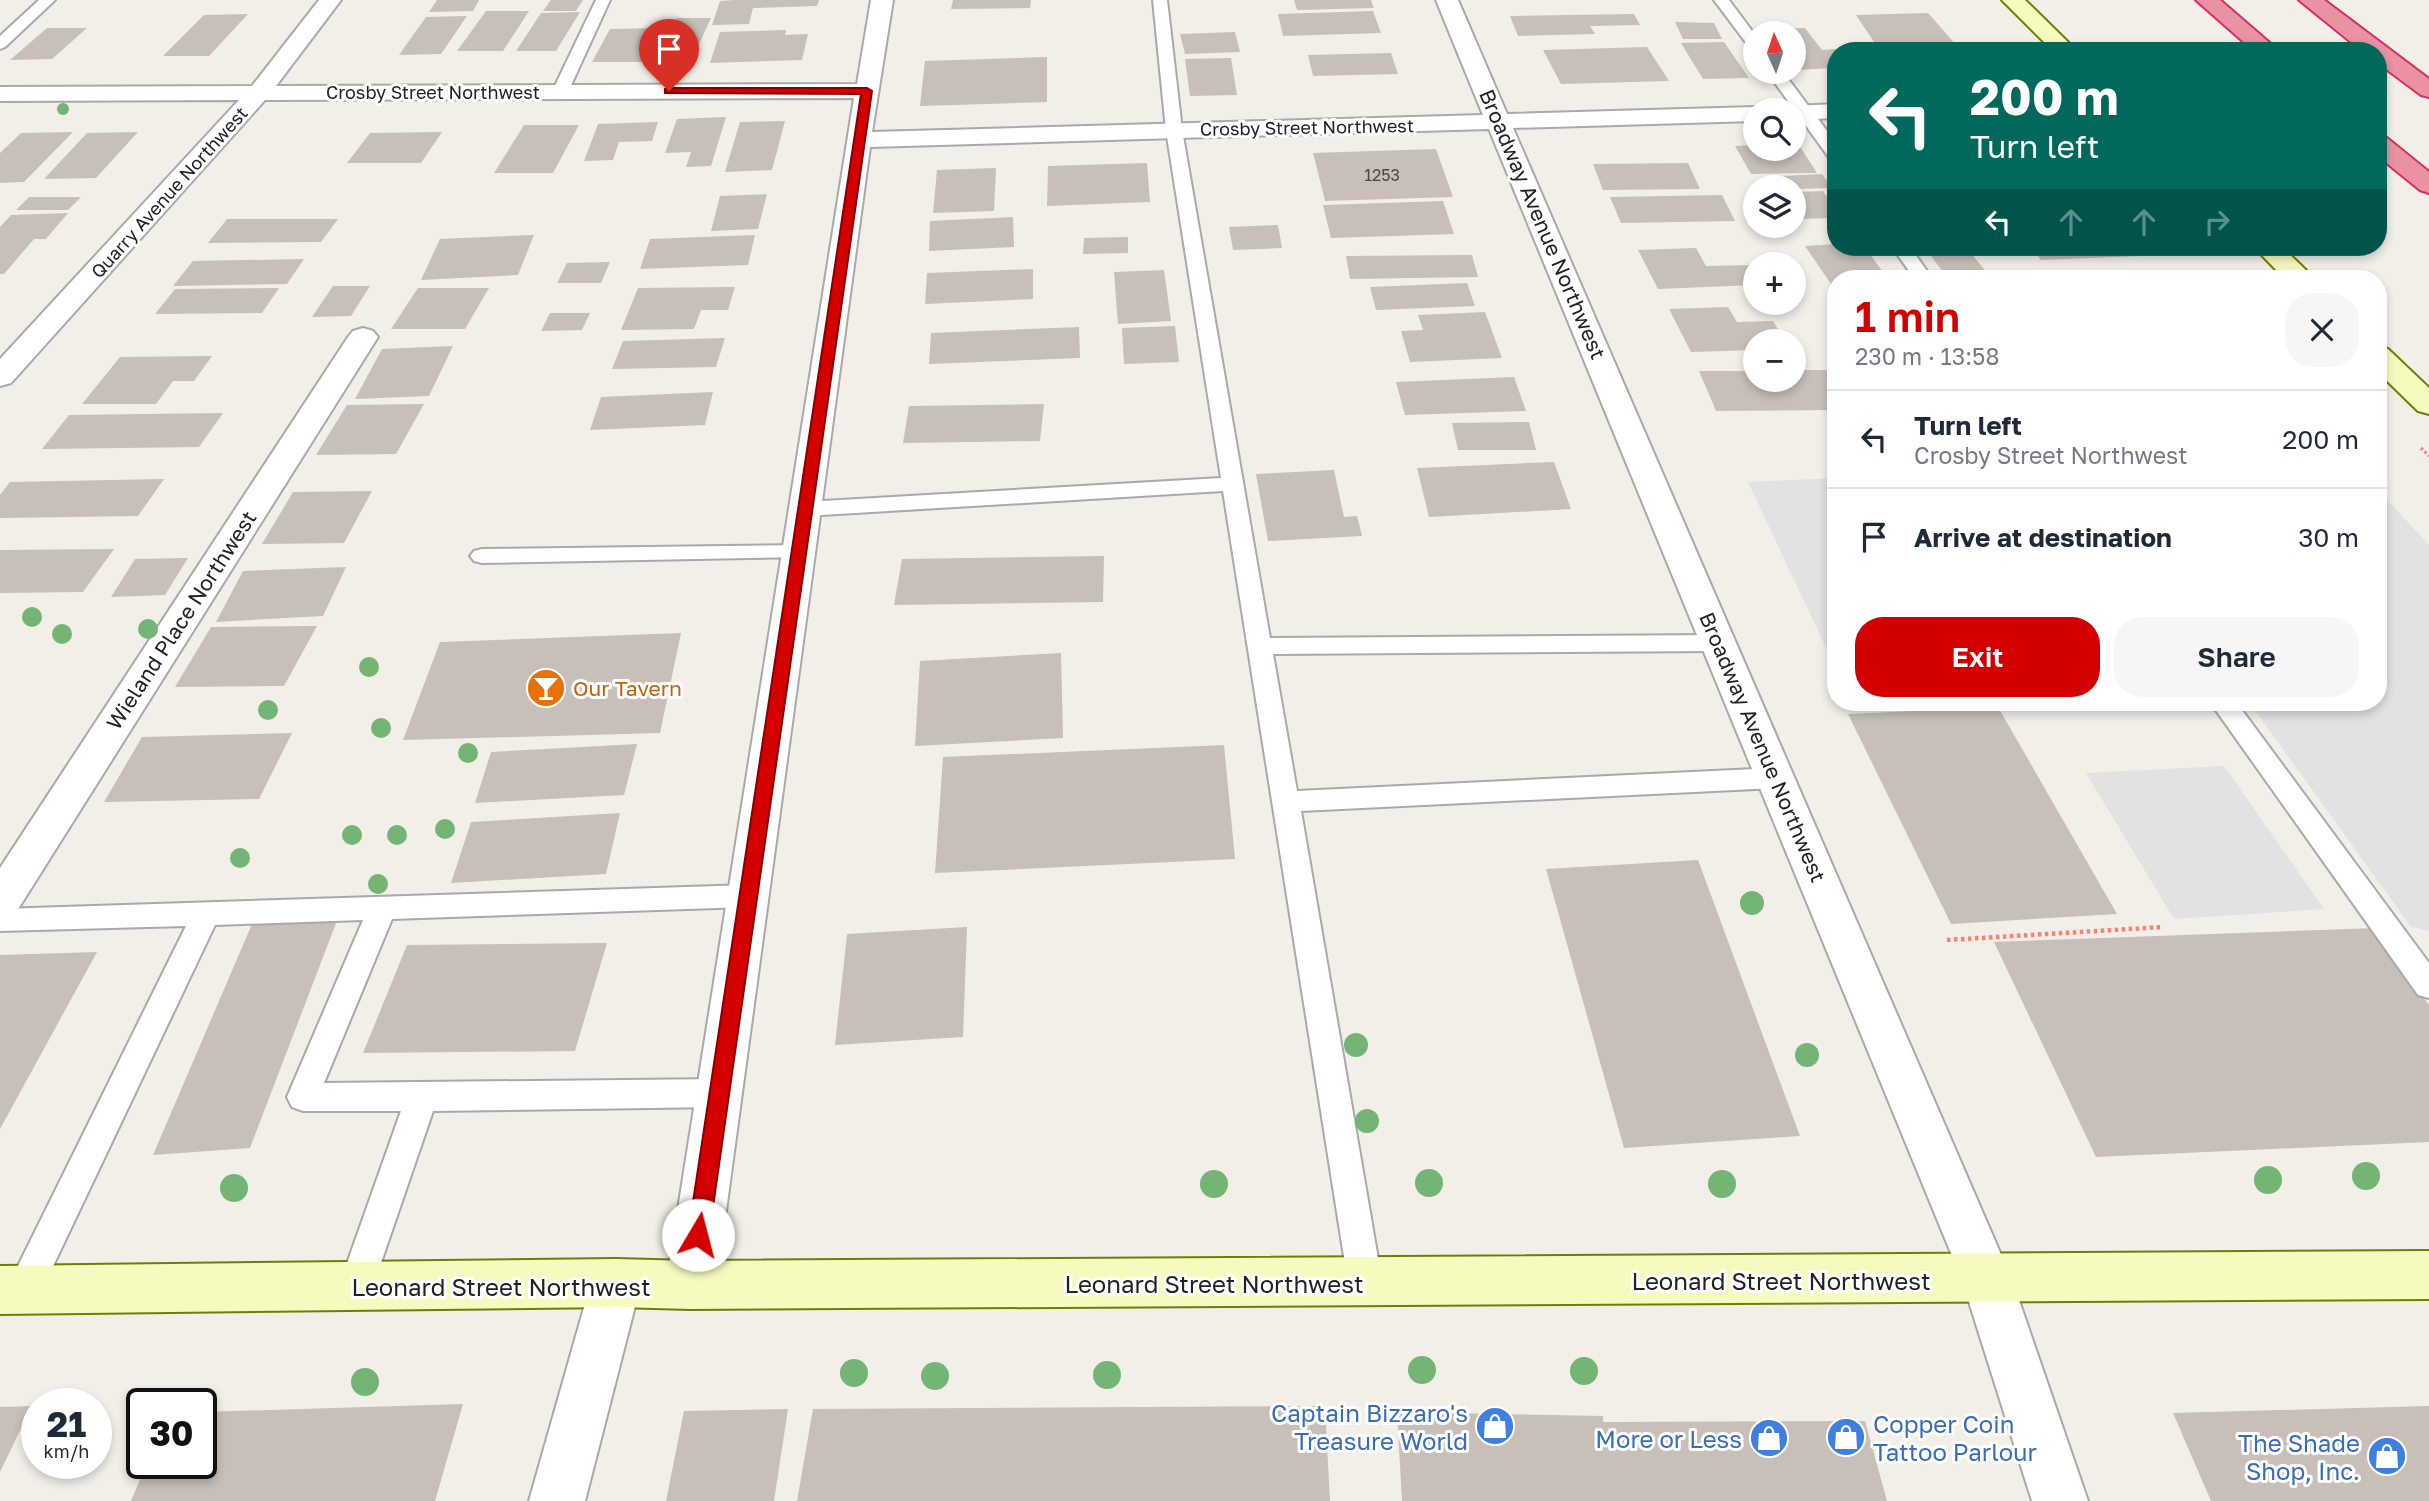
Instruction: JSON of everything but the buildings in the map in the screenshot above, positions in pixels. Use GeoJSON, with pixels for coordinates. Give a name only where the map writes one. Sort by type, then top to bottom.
{"type":"FeatureCollection","features":[{"type":"Feature","properties":{"kind":"highway"},"geometry":{"type":"LineString","coordinates":[[2207,0],[2257,42]]}},
{"type":"Feature","properties":{"kind":"highway"},"geometry":{"type":"LineString","coordinates":[[2311,0],[2366,42]]}},
{"type":"Feature","properties":{"kind":"highway"},"geometry":{"type":"LineString","coordinates":[[2387,58],[2429,90]]}},
{"type":"Feature","properties":{"kind":"highway"},"geometry":{"type":"LineString","coordinates":[[2387,150],[2429,185]]}},
{"type":"Feature","properties":{"kind":"main road"},"geometry":{"type":"LineString","coordinates":[[2014,0],[2057,42]]}},
{"type":"Feature","properties":{"kind":"main road"},"geometry":{"type":"LineString","coordinates":[[2277,256],[2291,270]]}},
{"type":"Feature","properties":{"kind":"main road"},"geometry":{"type":"LineString","coordinates":[[2387,364],[2429,405]]}},
{"type":"Feature","properties":{"kind":"main road","name":"Leonard Street Northwest"},"geometry":{"type":"LineString","coordinates":[[12,1290],[616,1283],[691,1285],[1987,1280],[2429,1275]]}},
{"type":"Feature","properties":{"kind":"street","name":"Quarry Avenue Northwest"},"geometry":{"type":"LineString","coordinates":[[0,377],[259,93],[330,0]]}},
{"type":"Feature","properties":{"kind":"street"},"geometry":{"type":"LineString","coordinates":[[691,1285],[859,140],[883,0]]}},
{"type":"Feature","properties":{"kind":"street","name":"Broadway Avenue Northwest"},"geometry":{"type":"LineString","coordinates":[[1447,0],[1987,1280],[2060,1501]]}},
{"type":"Feature","properties":{"kind":"street","name":"Crosby Street Northwest"},"geometry":{"type":"LineString","coordinates":[[0,94],[867,91]]}},
{"type":"Feature","properties":{"kind":"street"},"geometry":{"type":"LineString","coordinates":[[1806,113],[1827,112]]}},
{"type":"Feature","properties":{"kind":"street","name":"Crosby Street Northwest"},"geometry":{"type":"LineString","coordinates":[[859,140],[1743,114]]}},
{"type":"Feature","properties":{"kind":"street","name":"Wieland Place Northwest"},"geometry":{"type":"LineString","coordinates":[[0,902],[363,337]]}},
{"type":"Feature","properties":{"kind":"street"},"geometry":{"type":"LineString","coordinates":[[557,1501],[616,1283]]}},
{"type":"Feature","properties":{"kind":"lane"},"geometry":{"type":"LineString","coordinates":[[0,44],[48,0]]}},
{"type":"Feature","properties":{"kind":"lane"},"geometry":{"type":"LineString","coordinates":[[559,92],[603,0]]}},
{"type":"Feature","properties":{"kind":"lane"},"geometry":{"type":"LineString","coordinates":[[1160,0],[1174,130],[1364,1282]]}},
{"type":"Feature","properties":{"kind":"lane"},"geometry":{"type":"LineString","coordinates":[[1721,0],[1743,29]]}},
{"type":"Feature","properties":{"kind":"lane"},"geometry":{"type":"LineString","coordinates":[[1806,120],[1827,144]]}},
{"type":"Feature","properties":{"kind":"lane"},"geometry":{"type":"LineString","coordinates":[[805,509],[1233,484]]}},
{"type":"Feature","properties":{"kind":"lane"},"geometry":{"type":"LineString","coordinates":[[482,556],[798,552]]}},
{"type":"Feature","properties":{"kind":"lane"},"geometry":{"type":"LineString","coordinates":[[1259,646],[1719,643]]}},
{"type":"Feature","properties":{"kind":"lane"},"geometry":{"type":"LineString","coordinates":[[2229,711],[2429,986]]}},
{"type":"Feature","properties":{"kind":"lane"},"geometry":{"type":"LineString","coordinates":[[1286,802],[1776,778]]}},
{"type":"Feature","properties":{"kind":"lane"},"geometry":{"type":"LineString","coordinates":[[0,920],[748,896]]}},
{"type":"Feature","properties":{"kind":"lane"},"geometry":{"type":"LineString","coordinates":[[383,908],[303,1097],[720,1093]]}},
{"type":"Feature","properties":{"kind":"lane"},"geometry":{"type":"LineString","coordinates":[[12,1290],[206,914]]}},
{"type":"Feature","properties":{"kind":"lane"},"geometry":{"type":"LineString","coordinates":[[356,1286],[422,1097]]}},
{"type":"Feature","properties":{"kind":"path"},"geometry":{"type":"LineString","coordinates":[[1947,940],[2163,928]]}},
{"type":"Feature","properties":{"kind":"shaded area"},"geometry":{"type":"Polygon","coordinates":[[[1827,478],[1827,650],[1748,482],[1827,478]]]}},
{"type":"Feature","properties":{"kind":"shaded area"},"geometry":{"type":"Polygon","coordinates":[[[2387,500],[2429,545],[2429,931],[2411,927],[2255,711],[2387,711],[2387,500]]]}},
{"type":"Feature","properties":{"kind":"shaded area"},"geometry":{"type":"Polygon","coordinates":[[[2224,766],[2324,909],[2174,919],[2086,773],[2224,766]]]}},
{"type":"Feature","properties":{"kind":"place","name":"Our Tavern"},"geometry":{"type":"Point","coordinates":[546,688]}},
{"type":"Feature","properties":{"kind":"place","name":"Captain Bizzaro's Treasure World"},"geometry":{"type":"Point","coordinates":[1495,1426]}},
{"type":"Feature","properties":{"kind":"place","name":"Copper Coin Tattoo Parlour"},"geometry":{"type":"Point","coordinates":[1846,1437]}},
{"type":"Feature","properties":{"kind":"place","name":"More or Less"},"geometry":{"type":"Point","coordinates":[1769,1438]}},
{"type":"Feature","properties":{"kind":"place","name":"The Shade Shop, Inc."},"geometry":{"type":"Point","coordinates":[2387,1456]}},
{"type":"Feature","properties":{"kind":"route"},"geometry":{"type":"LineString","coordinates":[[669,91],[867,91],[698,1235]]}}]}
